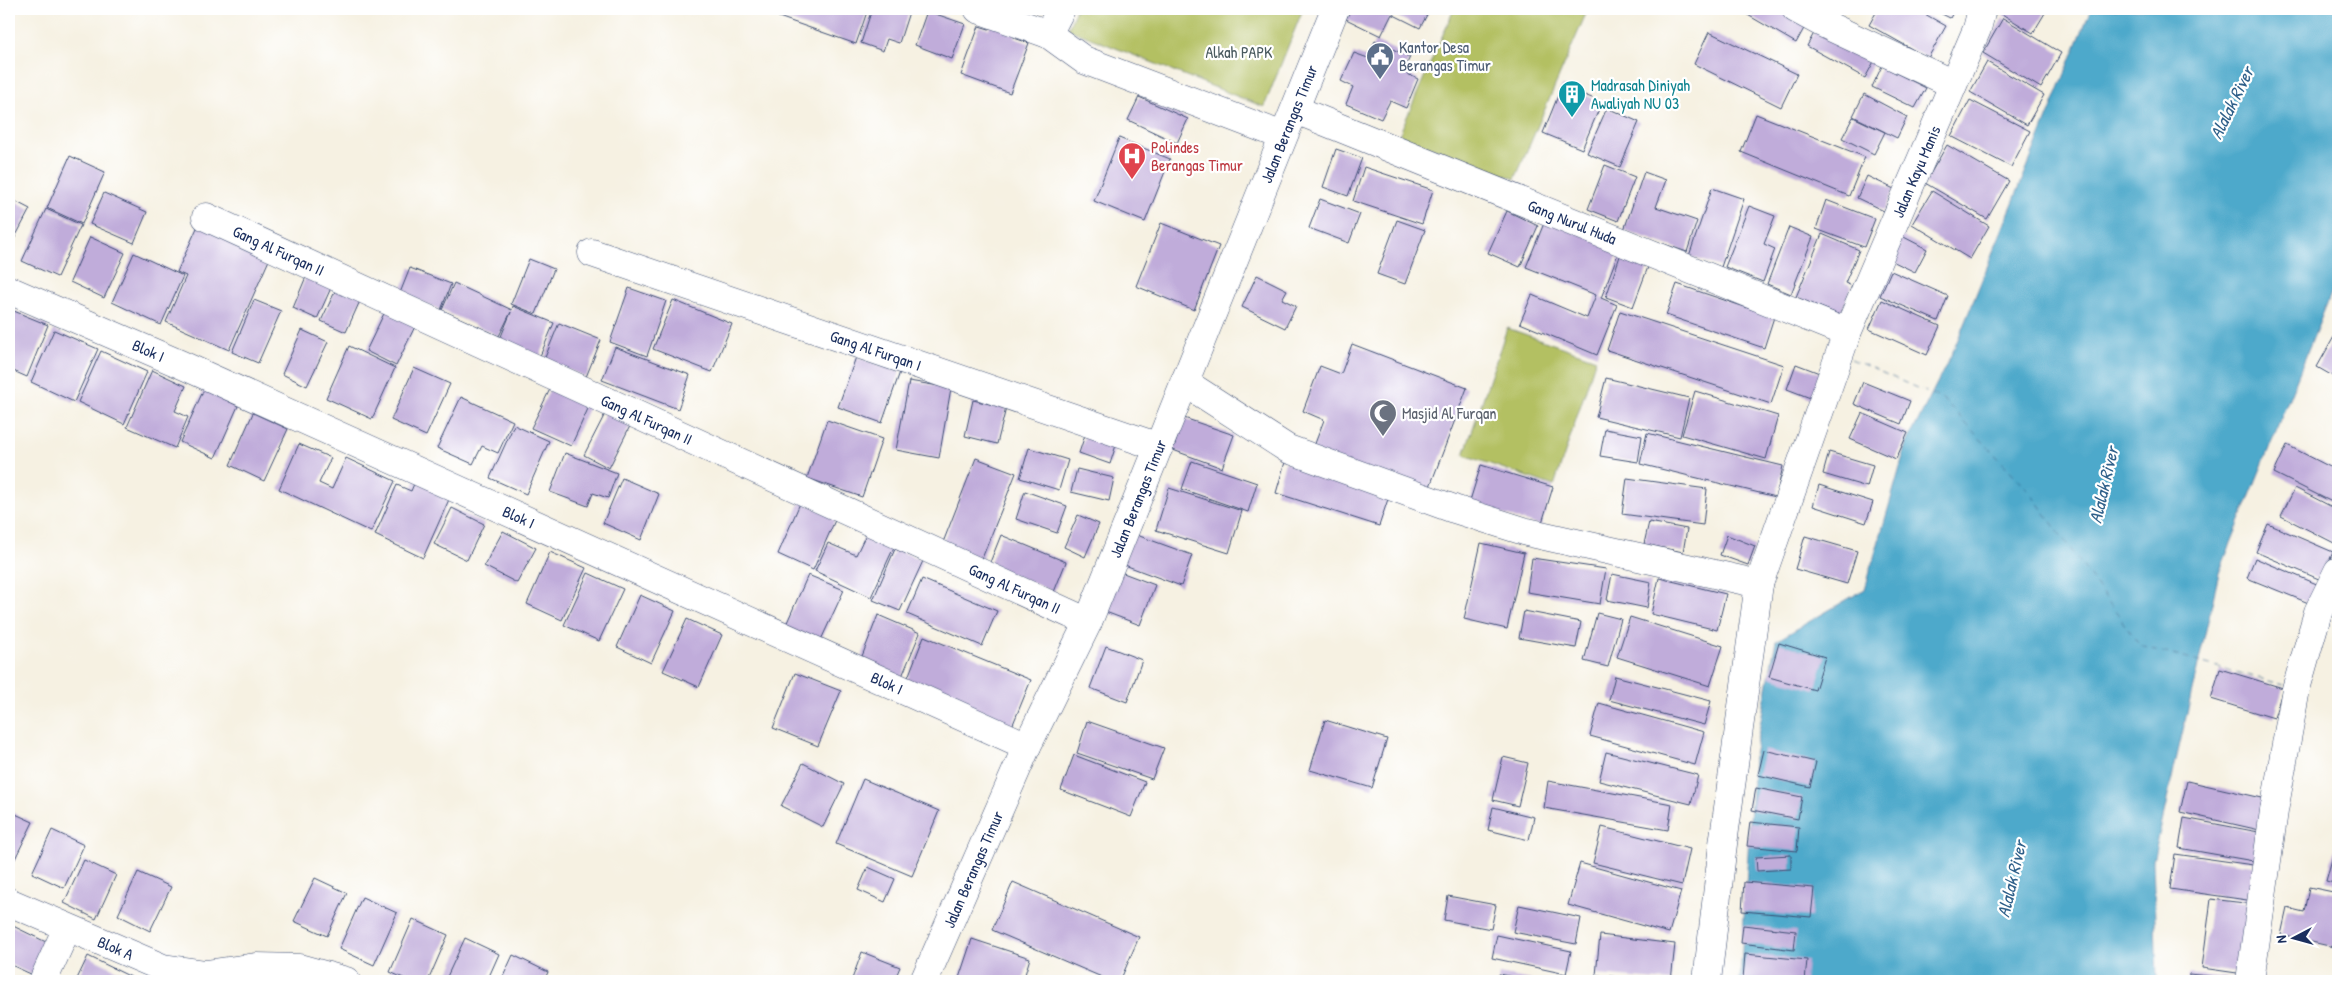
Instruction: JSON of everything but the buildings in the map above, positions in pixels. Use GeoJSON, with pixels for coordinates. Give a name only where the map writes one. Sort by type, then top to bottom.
{"type":"FeatureCollection","features":[{"type":"Feature","properties":{"kind":"street"},"geometry":{"type":"LineString","coordinates":[[978,9],[1048,34],[1084,60],[1283,136]]}},
{"type":"Feature","properties":{"kind":"street"},"geometry":{"type":"LineString","coordinates":[[1048,34],[1061,9]]}},
{"type":"Feature","properties":{"kind":"street","name":"Jalan Berangas Timur"},"geometry":{"type":"LineString","coordinates":[[924,981],[1027,746],[1088,622],[1283,136],[1296,110],[1335,9]]}},
{"type":"Feature","properties":{"kind":"street"},"geometry":{"type":"LineString","coordinates":[[1796,9],[1953,84]]}},
{"type":"Feature","properties":{"kind":"street","name":"Jalan Kayu Manis"},"geometry":{"type":"LineString","coordinates":[[1707,981],[1723,844],[1759,584],[1847,333],[1976,29],[1982,9]]}},
{"type":"Feature","properties":{"kind":"street","name":"Gang Nurul Huda"},"geometry":{"type":"LineString","coordinates":[[1296,110],[1847,333]]}},
{"type":"Feature","properties":{"kind":"street","name":"Gang Al Furqan II"},"geometry":{"type":"LineString","coordinates":[[206,217],[1088,622]]}},
{"type":"Feature","properties":{"kind":"street","name":"Gang Al Furqan I"},"geometry":{"type":"LineString","coordinates":[[592,253],[1159,447]]}},
{"type":"Feature","properties":{"kind":"street","name":"Blok I"},"geometry":{"type":"LineString","coordinates":[[9,290],[180,364],[1027,746]]}},
{"type":"Feature","properties":{"kind":"street"},"geometry":{"type":"LineString","coordinates":[[1184,382],[1288,449],[1454,509],[1527,532],[1759,584]]}},
{"type":"Feature","properties":{"kind":"street"},"geometry":{"type":"LineString","coordinates":[[2250,981],[2274,811],[2296,688],[2318,612],[2338,571]]}},
{"type":"Feature","properties":{"kind":"street","name":"Blok A"},"geometry":{"type":"LineString","coordinates":[[9,902],[163,968],[224,977],[256,967],[299,968],[346,981]]}},
{"type":"Feature","properties":{"kind":"street"},"geometry":{"type":"LineString","coordinates":[[43,981],[67,928]]}},
{"type":"Feature","properties":{"kind":"green space","name":"Alkah PAPK"},"geometry":{"type":"Polygon","coordinates":[[[1076,9],[1303,9],[1264,107],[1068,29],[1076,9]]]}},
{"type":"Feature","properties":{"kind":"green space"},"geometry":{"type":"Polygon","coordinates":[[[1454,9],[1588,9],[1515,179],[1399,135],[1454,9]]]}},
{"type":"Feature","properties":{"kind":"green space"},"geometry":{"type":"Polygon","coordinates":[[[1507,328],[1596,359],[1554,486],[1464,455],[1507,328]]]}},
{"type":"Feature","properties":{"kind":"water","name":"Alalak River"},"geometry":{"type":"Polygon","coordinates":[[[2091,9],[2338,9],[2338,276],[2219,573],[2153,861],[2157,981],[1740,981],[1754,756],[1776,641],[1865,589],[1907,443],[1954,349],[2091,9]]]}},
{"type":"Feature","properties":{"kind":"ferry route"},"geometry":{"type":"LineString","coordinates":[[1851,359],[1944,400],[2029,491],[2140,646],[2284,685]]}},
{"type":"Feature","properties":{"kind":"place","name":"Kantor Desa Berangas Timur"},"geometry":{"type":"Point","coordinates":[1380,80]}},
{"type":"Feature","properties":{"kind":"place","name":"Madrasah Diniyah Awaliyah NU 03"},"geometry":{"type":"Point","coordinates":[1572,118]}},
{"type":"Feature","properties":{"kind":"place","name":"Polindes Berangas Timur"},"geometry":{"type":"Point","coordinates":[1132,180]}},
{"type":"Feature","properties":{"kind":"place","name":"Masjid Al Furqan"},"geometry":{"type":"Point","coordinates":[1383,437]}}]}
